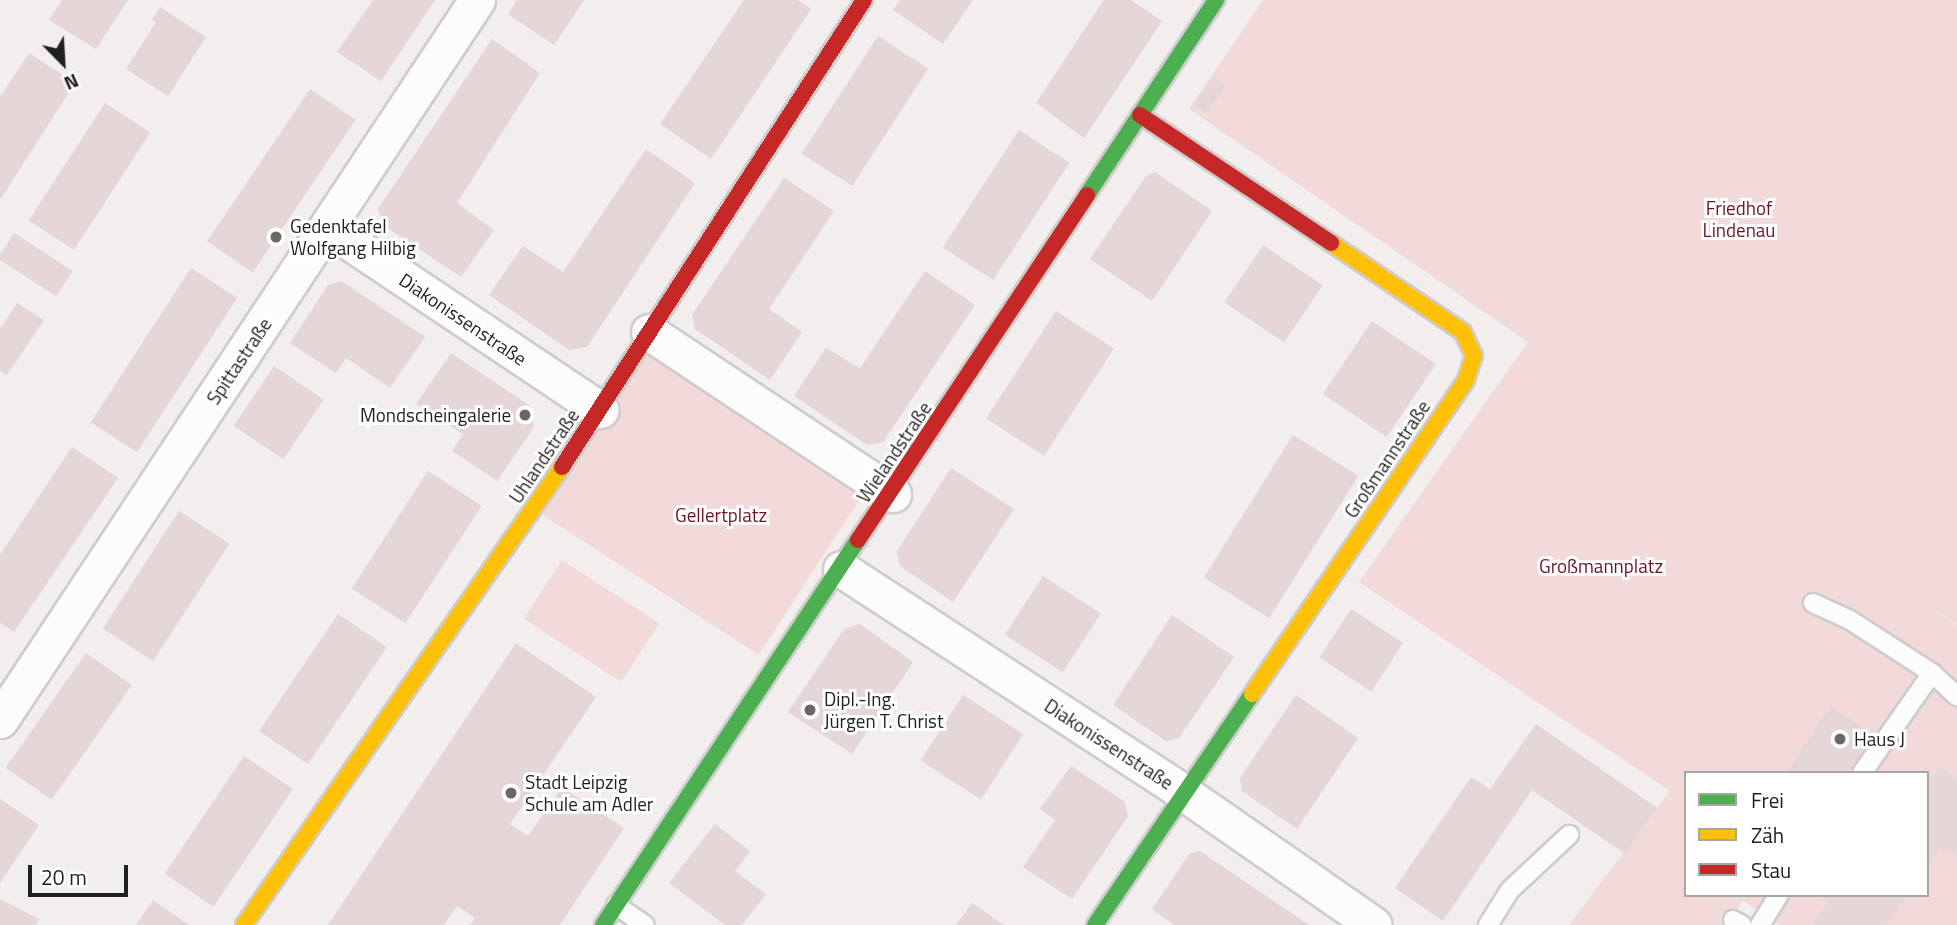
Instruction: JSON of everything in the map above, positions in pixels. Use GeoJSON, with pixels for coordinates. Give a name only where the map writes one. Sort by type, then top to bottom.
{"type":"FeatureCollection","features":[{"type":"Feature","properties":{"kind":"street","name":"Spittastraße"},"geometry":{"type":"LineString","coordinates":[[0,720],[477,0]]}},
{"type":"Feature","properties":{"kind":"street","name":"Uhlandstraße"},"geometry":{"type":"LineString","coordinates":[[244,925],[600,411],[864,0]]}},
{"type":"Feature","properties":{"kind":"street","name":"Wielandstraße"},"geometry":{"type":"LineString","coordinates":[[603,925],[893,494],[1216,0]]}},
{"type":"Feature","properties":{"kind":"street","name":"Großmannstraße"},"geometry":{"type":"LineString","coordinates":[[1095,925],[1466,380],[1474,356],[1463,332],[1140,116]]}},
{"type":"Feature","properties":{"kind":"street","name":"Diakonissenstraße"},"geometry":{"type":"LineString","coordinates":[[327,228],[600,411]]}},
{"type":"Feature","properties":{"kind":"street"},"geometry":{"type":"LineString","coordinates":[[649,332],[893,494]]}},
{"type":"Feature","properties":{"kind":"street","name":"Diakonissenstraße"},"geometry":{"type":"LineString","coordinates":[[841,569],[1184,793],[1374,925]]}},
{"type":"Feature","properties":{"kind":"lane"},"geometry":{"type":"LineString","coordinates":[[1813,603],[1850,620],[1932,673],[1957,696]]}},
{"type":"Feature","properties":{"kind":"lane"},"geometry":{"type":"LineString","coordinates":[[1863,771],[1932,673]]}},
{"type":"Feature","properties":{"kind":"lane"},"geometry":{"type":"LineString","coordinates":[[1488,925],[1510,890],[1569,835]]}},
{"type":"Feature","properties":{"kind":"lane"},"geometry":{"type":"LineString","coordinates":[[1760,925],[1778,897]]}},
{"type":"Feature","properties":{"kind":"lane"},"geometry":{"type":"LineString","coordinates":[[616,905],[645,925]]}},
{"type":"Feature","properties":{"kind":"green space","name":"Friedhof Lindenau"},"geometry":{"type":"Polygon","coordinates":[[[1263,0],[1957,0],[1957,625],[1925,604],[1957,626],[1957,925],[1779,925],[1742,900],[1732,925],[1569,925],[1670,791],[1359,582],[1528,342],[1189,109],[1263,0]]]}},
{"type":"Feature","properties":{"kind":"green space","name":"Gellertplatz"},"geometry":{"type":"Polygon","coordinates":[[[649,350],[865,491],[759,655],[542,514],[649,350]]]}},
{"type":"Feature","properties":{"kind":"green space"},"geometry":{"type":"Polygon","coordinates":[[[562,560],[659,623],[621,682],[524,619],[562,560]]]}},
{"type":"Feature","properties":{"kind":"building"},"geometry":{"type":"Polygon","coordinates":[[[62,0],[128,0],[96,49],[49,20],[62,0]]]}},
{"type":"Feature","properties":{"kind":"building"},"geometry":{"type":"Polygon","coordinates":[[[373,0],[435,0],[381,81],[337,52],[373,0]]]}},
{"type":"Feature","properties":{"kind":"building"},"geometry":{"type":"Polygon","coordinates":[[[517,0],[584,0],[554,45],[508,14],[517,0]]]}},
{"type":"Feature","properties":{"kind":"building"},"geometry":{"type":"Polygon","coordinates":[[[744,0],[798,0],[811,9],[711,159],[660,124],[744,0]]]}},
{"type":"Feature","properties":{"kind":"building"},"geometry":{"type":"Polygon","coordinates":[[[900,0],[973,0],[943,44],[893,10],[900,0]]]}},
{"type":"Feature","properties":{"kind":"building"},"geometry":{"type":"Polygon","coordinates":[[[1104,0],[1131,0],[1162,21],[1084,138],[1036,103],[1104,0]]]}},
{"type":"Feature","properties":{"kind":"building"},"geometry":{"type":"Polygon","coordinates":[[[160,7],[206,37],[168,96],[126,69],[156,22],[152,20],[160,7]]]}},
{"type":"Feature","properties":{"kind":"building"},"geometry":{"type":"Polygon","coordinates":[[[878,36],[928,69],[852,186],[802,153],[878,36]]]}},
{"type":"Feature","properties":{"kind":"building"},"geometry":{"type":"Polygon","coordinates":[[[492,39],[540,73],[457,203],[494,230],[461,277],[383,225],[378,209],[492,39]]]}},
{"type":"Feature","properties":{"kind":"building"},"geometry":{"type":"Polygon","coordinates":[[[29,53],[75,83],[0,200],[0,97],[29,53]]]}},
{"type":"Feature","properties":{"kind":"building"},"geometry":{"type":"Polygon","coordinates":[[[1214,77],[1227,87],[1206,114],[1193,104],[1214,77]]]}},
{"type":"Feature","properties":{"kind":"building"},"geometry":{"type":"Polygon","coordinates":[[[310,89],[356,120],[253,272],[207,242],[310,89]]]}},
{"type":"Feature","properties":{"kind":"building"},"geometry":{"type":"Polygon","coordinates":[[[105,103],[150,132],[74,250],[29,220],[105,103]]]}},
{"type":"Feature","properties":{"kind":"building"},"geometry":{"type":"Polygon","coordinates":[[[1019,130],[1069,163],[993,280],[943,247],[1019,130]]]}},
{"type":"Feature","properties":{"kind":"building"},"geometry":{"type":"Polygon","coordinates":[[[646,149],[695,183],[587,347],[569,350],[489,295],[523,246],[563,272],[646,149]]]}},
{"type":"Feature","properties":{"kind":"building"},"geometry":{"type":"Polygon","coordinates":[[[1155,172],[1212,211],[1152,301],[1090,259],[1146,176],[1155,172]]]}},
{"type":"Feature","properties":{"kind":"building"},"geometry":{"type":"Polygon","coordinates":[[[784,178],[834,211],[769,309],[802,332],[770,380],[695,329],[692,315],[784,178]]]}},
{"type":"Feature","properties":{"kind":"building"},"geometry":{"type":"Polygon","coordinates":[[[14,233],[73,271],[56,296],[0,260],[0,255],[14,233]]]}},
{"type":"Feature","properties":{"kind":"building"},"geometry":{"type":"Polygon","coordinates":[[[1263,245],[1323,285],[1284,342],[1224,302],[1263,245]]]}},
{"type":"Feature","properties":{"kind":"building"},"geometry":{"type":"Polygon","coordinates":[[[191,268],[237,298],[137,452],[91,422],[191,268]]]}},
{"type":"Feature","properties":{"kind":"building"},"geometry":{"type":"Polygon","coordinates":[[[925,271],[975,305],[883,442],[867,445],[794,396],[826,348],[860,368],[925,271]]]}},
{"type":"Feature","properties":{"kind":"building"},"geometry":{"type":"Polygon","coordinates":[[[341,281],[425,337],[390,388],[346,358],[336,373],[290,343],[328,285],[341,281]]]}},
{"type":"Feature","properties":{"kind":"building"},"geometry":{"type":"Polygon","coordinates":[[[17,303],[44,320],[7,375],[0,371],[0,329],[17,303]]]}},
{"type":"Feature","properties":{"kind":"building"},"geometry":{"type":"Polygon","coordinates":[[[1056,311],[1114,349],[1044,456],[986,418],[1056,311]]]}},
{"type":"Feature","properties":{"kind":"building"},"geometry":{"type":"Polygon","coordinates":[[[1372,321],[1436,364],[1387,437],[1323,394],[1372,321]]]}},
{"type":"Feature","properties":{"kind":"building"},"geometry":{"type":"Polygon","coordinates":[[[451,353],[530,406],[534,427],[497,481],[452,451],[463,434],[416,404],[451,353]]]}},
{"type":"Feature","properties":{"kind":"building"},"geometry":{"type":"Polygon","coordinates":[[[274,366],[324,400],[283,459],[234,426],[274,366]]]}},
{"type":"Feature","properties":{"kind":"building"},"geometry":{"type":"Polygon","coordinates":[[[1293,435],[1358,476],[1269,618],[1204,577],[1293,435]]]}},
{"type":"Feature","properties":{"kind":"building"},"geometry":{"type":"Polygon","coordinates":[[[72,447],[118,478],[14,632],[0,623],[0,555],[72,447]]]}},
{"type":"Feature","properties":{"kind":"building"},"geometry":{"type":"Polygon","coordinates":[[[951,468],[1014,509],[953,602],[900,566],[897,551],[951,468]]]}},
{"type":"Feature","properties":{"kind":"building"},"geometry":{"type":"Polygon","coordinates":[[[428,471],[482,506],[405,623],[352,588],[428,471]]]}},
{"type":"Feature","properties":{"kind":"building"},"geometry":{"type":"Polygon","coordinates":[[[179,511],[229,544],[153,661],[103,628],[179,511]]]}},
{"type":"Feature","properties":{"kind":"building"},"geometry":{"type":"Polygon","coordinates":[[[1043,576],[1101,614],[1063,672],[1005,635],[1043,576]]]}},
{"type":"Feature","properties":{"kind":"building"},"geometry":{"type":"Polygon","coordinates":[[[1351,609],[1403,643],[1371,691],[1319,658],[1351,609]]]}},
{"type":"Feature","properties":{"kind":"building"},"geometry":{"type":"Polygon","coordinates":[[[338,614],[387,647],[308,764],[259,731],[338,614]]]}},
{"type":"Feature","properties":{"kind":"building"},"geometry":{"type":"Polygon","coordinates":[[[1172,615],[1234,657],[1179,738],[1166,741],[1113,705],[1172,615]]]}},
{"type":"Feature","properties":{"kind":"building"},"geometry":{"type":"Polygon","coordinates":[[[860,624],[913,662],[852,754],[788,712],[844,629],[860,624]]]}},
{"type":"Feature","properties":{"kind":"building"},"geometry":{"type":"Polygon","coordinates":[[[516,643],[596,697],[510,824],[528,836],[562,787],[624,828],[560,925],[470,925],[475,918],[457,906],[444,925],[328,925],[516,643]]]}},
{"type":"Feature","properties":{"kind":"building"},"geometry":{"type":"Polygon","coordinates":[[[86,653],[132,685],[52,800],[6,768],[86,653]]]}},
{"type":"Feature","properties":{"kind":"building"},"geometry":{"type":"Polygon","coordinates":[[[963,695],[1023,734],[981,800],[921,760],[963,695]]]}},
{"type":"Feature","properties":{"kind":"building"},"geometry":{"type":"Polygon","coordinates":[[[1296,695],[1358,738],[1297,829],[1242,791],[1240,778],[1296,695]]]}},
{"type":"Feature","properties":{"kind":"building","name":"Haus J"},"geometry":{"type":"Polygon","coordinates":[[[1831,706],[1869,732],[1872,745],[1855,771],[1787,771],[1831,706]]]}},
{"type":"Feature","properties":{"kind":"building"},"geometry":{"type":"Polygon","coordinates":[[[1536,724],[1657,808],[1625,854],[1532,790],[1443,921],[1395,888],[1471,777],[1490,789],[1536,724]]]}},
{"type":"Feature","properties":{"kind":"building"},"geometry":{"type":"Polygon","coordinates":[[[244,756],[293,789],[214,907],[165,874],[244,756]]]}},
{"type":"Feature","properties":{"kind":"building"},"geometry":{"type":"Polygon","coordinates":[[[1071,766],[1124,801],[1128,816],[1072,899],[1023,867],[1055,820],[1040,809],[1071,766]]]}},
{"type":"Feature","properties":{"kind":"building"},"geometry":{"type":"Polygon","coordinates":[[[1940,767],[1957,779],[1957,852],[1955,855],[1941,846],[1929,863],[1929,777],[1932,779],[1940,767]]]}},
{"type":"Feature","properties":{"kind":"building"},"geometry":{"type":"Polygon","coordinates":[[[0,799],[39,825],[0,883],[0,799]]]}},
{"type":"Feature","properties":{"kind":"building"},"geometry":{"type":"Polygon","coordinates":[[[715,824],[750,851],[735,871],[766,894],[742,925],[725,925],[669,883],[715,824]]]}},
{"type":"Feature","properties":{"kind":"building"},"geometry":{"type":"Polygon","coordinates":[[[1200,851],[1309,925],[1174,925],[1152,909],[1190,853],[1200,851]]]}},
{"type":"Feature","properties":{"kind":"building"},"geometry":{"type":"Polygon","coordinates":[[[1906,897],[1886,925],[1813,925],[1828,903],[1822,899],[1906,897]]]}},
{"type":"Feature","properties":{"kind":"building"},"geometry":{"type":"Polygon","coordinates":[[[0,899],[39,919],[36,925],[0,925],[0,899]]]}},
{"type":"Feature","properties":{"kind":"building"},"geometry":{"type":"Polygon","coordinates":[[[153,900],[189,925],[136,925],[153,900]]]}},
{"type":"Feature","properties":{"kind":"building"},"geometry":{"type":"Polygon","coordinates":[[[972,903],[1004,925],[956,925],[972,903]]]}},
{"type":"Feature","properties":{"kind":"traffic: fast"},"geometry":{"type":"LineString","coordinates":[[1087,195],[1216,0]]}},
{"type":"Feature","properties":{"kind":"traffic: fast"},"geometry":{"type":"LineString","coordinates":[[603,925],[858,540]]}},
{"type":"Feature","properties":{"kind":"traffic: fast"},"geometry":{"type":"LineString","coordinates":[[1095,925],[1252,694]]}},
{"type":"Feature","properties":{"kind":"traffic: slow"},"geometry":{"type":"LineString","coordinates":[[1252,694],[1466,380],[1474,356],[1463,332],[1331,243]]}},
{"type":"Feature","properties":{"kind":"traffic: slow"},"geometry":{"type":"LineString","coordinates":[[244,925],[562,467]]}},
{"type":"Feature","properties":{"kind":"traffic: jam"},"geometry":{"type":"LineString","coordinates":[[562,467],[864,0]]}},
{"type":"Feature","properties":{"kind":"traffic: jam"},"geometry":{"type":"LineString","coordinates":[[1140,115],[1331,243]]}},
{"type":"Feature","properties":{"kind":"traffic: jam"},"geometry":{"type":"LineString","coordinates":[[858,540],[1087,195]]}},
{"type":"Feature","properties":{"kind":"place","name":"Gedenktafel Wolfgang Hilbig"},"geometry":{"type":"Point","coordinates":[276,237]}},
{"type":"Feature","properties":{"kind":"place","name":"Mondscheingalerie"},"geometry":{"type":"Point","coordinates":[525,415]}},
{"type":"Feature","properties":{"kind":"place","name":"Dipl.-Ing. Jürgen T. Christ"},"geometry":{"type":"Point","coordinates":[810,710]}},
{"type":"Feature","properties":{"kind":"place","name":"Haus J"},"geometry":{"type":"Point","coordinates":[1840,739]}},
{"type":"Feature","properties":{"kind":"place","name":"Stadt Leipzig Schule am Adler"},"geometry":{"type":"Point","coordinates":[511,793]}},
{"type":"Feature","properties":{"kind":"park label","name":"Großmannplatz"},"geometry":{"type":"Point","coordinates":[1601,566]}}]}
